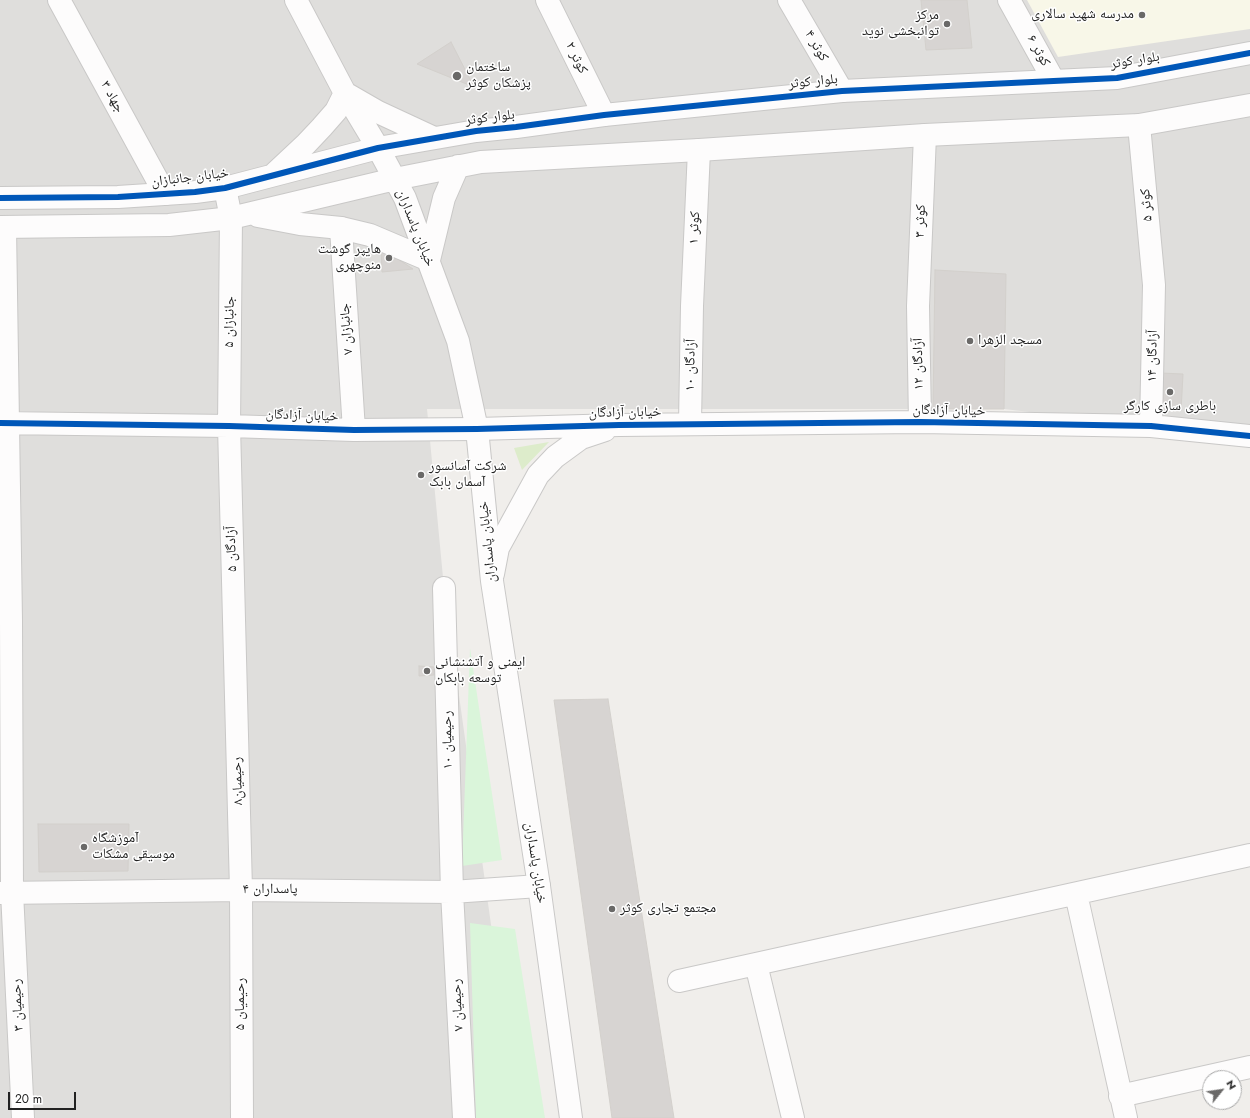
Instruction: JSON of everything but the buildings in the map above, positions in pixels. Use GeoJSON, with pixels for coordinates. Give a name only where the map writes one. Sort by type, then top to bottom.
{"type":"FeatureCollection","features":[{"type":"Feature","properties":{"kind":"street","name":"جهاد ۳"},"geometry":{"type":"LineString","coordinates":[[59,0],[165,194]]}},
{"type":"Feature","properties":{"kind":"street","name":"خیابان پاسداران"},"geometry":{"type":"LineString","coordinates":[[296,0],[345,93],[378,148],[405,198],[458,341],[477,429],[492,581],[539,886],[571,1118]]}},
{"type":"Feature","properties":{"kind":"street","name":"کوثر ۲"},"geometry":{"type":"LineString","coordinates":[[547,0],[604,115]]}},
{"type":"Feature","properties":{"kind":"street","name":"کوثر ۴"},"geometry":{"type":"LineString","coordinates":[[790,0],[842,91]]}},
{"type":"Feature","properties":{"kind":"street","name":"کوثر ۶"},"geometry":{"type":"LineString","coordinates":[[1009,0],[1054,81]]}},
{"type":"Feature","properties":{"kind":"street","name":"بلوار کوثر"},"geometry":{"type":"LineString","coordinates":[[378,148],[476,131],[604,115],[842,91],[1116,78],[1250,53]]}},
{"type":"Feature","properties":{"kind":"street"},"geometry":{"type":"LineString","coordinates":[[274,174],[322,127],[336,111],[345,93],[378,112],[434,138]]}},
{"type":"Feature","properties":{"kind":"street"},"geometry":{"type":"LineString","coordinates":[[3,227],[169,225],[240,216],[395,179],[481,162],[699,150],[925,135],[1139,125],[1250,105]]}},
{"type":"Feature","properties":{"kind":"street","name":"کوثر ۵"},"geometry":{"type":"LineString","coordinates":[[1139,125],[1154,285]]}},
{"type":"Feature","properties":{"kind":"street"},"geometry":{"type":"LineString","coordinates":[[476,131],[481,162]]}},
{"type":"Feature","properties":{"kind":"street","name":"کوثر ۳"},"geometry":{"type":"LineString","coordinates":[[918,306],[925,135]]}},
{"type":"Feature","properties":{"kind":"street","name":"خیابان جانبازان"},"geometry":{"type":"LineString","coordinates":[[0,198],[118,197],[195,192],[225,188],[378,148]]}},
{"type":"Feature","properties":{"kind":"street","name":"کوثر ۱"},"geometry":{"type":"LineString","coordinates":[[692,306],[699,150]]}},
{"type":"Feature","properties":{"kind":"street"},"geometry":{"type":"LineString","coordinates":[[240,216],[341,228],[370,234],[429,260],[444,198],[458,166]]}},
{"type":"Feature","properties":{"kind":"street","name":"جانبازان ۵"},"geometry":{"type":"LineString","coordinates":[[225,188],[240,216],[229,426]]}},
{"type":"Feature","properties":{"kind":"street","name":"رحیمیان ۳"},"geometry":{"type":"LineString","coordinates":[[3,227],[4,423],[11,664],[6,892],[23,1118]]}},
{"type":"Feature","properties":{"kind":"street","name":"جانبازان ۷"},"geometry":{"type":"LineString","coordinates":[[341,228],[354,430]]}},
{"type":"Feature","properties":{"kind":"street","name":"آزادگان ۱۴"},"geometry":{"type":"LineString","coordinates":[[1151,426],[1154,285]]}},
{"type":"Feature","properties":{"kind":"street","name":"آزادگان ۱۰"},"geometry":{"type":"LineString","coordinates":[[690,424],[692,306]]}},
{"type":"Feature","properties":{"kind":"street","name":"آزادگان ۱۲"},"geometry":{"type":"LineString","coordinates":[[918,306],[920,422]]}},
{"type":"Feature","properties":{"kind":"street","name":"خیابان آزادگان"},"geometry":{"type":"LineString","coordinates":[[4,423],[229,426],[354,430],[477,429],[619,425],[920,422],[1151,426],[1250,436]]}},
{"type":"Feature","properties":{"kind":"street"},"geometry":{"type":"LineString","coordinates":[[492,581],[498,548],[538,475],[555,458],[581,438],[619,425]]}},
{"type":"Feature","properties":{"kind":"street","name":"آزادگان ۵"},"geometry":{"type":"LineString","coordinates":[[229,426],[235,671]]}},
{"type":"Feature","properties":{"kind":"street","name":"رحیمیان ۱۰"},"geometry":{"type":"LineString","coordinates":[[444,588],[452,892]]}},
{"type":"Feature","properties":{"kind":"street","name":"رحیمیان۸"},"geometry":{"type":"LineString","coordinates":[[235,671],[241,890]]}},
{"type":"Feature","properties":{"kind":"street"},"geometry":{"type":"LineString","coordinates":[[679,981],[1250,856]]}},
{"type":"Feature","properties":{"kind":"street","name":"پاسداران ۴"},"geometry":{"type":"LineString","coordinates":[[6,892],[241,890],[452,892],[539,886]]}},
{"type":"Feature","properties":{"kind":"street","name":"رحیمیان ۵"},"geometry":{"type":"LineString","coordinates":[[241,890],[242,1118]]}},
{"type":"Feature","properties":{"kind":"street","name":"رحیمیان ۷"},"geometry":{"type":"LineString","coordinates":[[452,892],[464,1118]]}},
{"type":"Feature","properties":{"kind":"street"},"geometry":{"type":"LineString","coordinates":[[1076,894],[1126,1118]]}},
{"type":"Feature","properties":{"kind":"street"},"geometry":{"type":"LineString","coordinates":[[756,964],[793,1118]]}},
{"type":"Feature","properties":{"kind":"street"},"geometry":{"type":"LineString","coordinates":[[1120,1096],[1250,1068]]}},
{"type":"Feature","properties":{"kind":"shaded area"},"geometry":{"type":"Polygon","coordinates":[[[0,0],[1250,0],[1250,429],[1189,431],[1004,409],[427,409],[444,588],[518,1118],[0,1118],[0,0]]]}},
{"type":"Feature","properties":{"kind":"shaded area","name":"مدرسه شهید سالاری"},"geometry":{"type":"Polygon","coordinates":[[[1027,0],[1250,0],[1250,29],[1058,57],[1027,0]]]}},
{"type":"Feature","properties":{"kind":"green space"},"geometry":{"type":"Polygon","coordinates":[[[549,442],[522,470],[514,448],[549,442]]]}},
{"type":"Feature","properties":{"kind":"green space"},"geometry":{"type":"Polygon","coordinates":[[[470,648],[502,860],[462,866],[470,648]]]}},
{"type":"Feature","properties":{"kind":"green space"},"geometry":{"type":"Polygon","coordinates":[[[470,923],[515,929],[545,1118],[476,1118],[470,923]]]}},
{"type":"Feature","properties":{"kind":"cycle path"},"geometry":{"type":"LineString","coordinates":[[0,198],[118,197],[195,192],[225,188],[378,148],[476,131],[604,115],[842,91],[1117,78],[1250,53]]}},
{"type":"Feature","properties":{"kind":"cycle path"},"geometry":{"type":"LineString","coordinates":[[0,423],[229,426],[354,430],[477,429],[619,425],[920,422],[1151,426],[1250,436]]}},
{"type":"Feature","properties":{"kind":"place","name":"مدرسه شهید سالاری"},"geometry":{"type":"Point","coordinates":[1142,15]}},
{"type":"Feature","properties":{"kind":"place","name":"مرکز توانبخشی نوید"},"geometry":{"type":"Point","coordinates":[947,24]}},
{"type":"Feature","properties":{"kind":"place","name":"ساختمان پزشکان کوثر"},"geometry":{"type":"Point","coordinates":[457,76]}},
{"type":"Feature","properties":{"kind":"place","name":"هایپر گوشت منوچهری"},"geometry":{"type":"Point","coordinates":[389,258]}},
{"type":"Feature","properties":{"kind":"place","name":"مسجد الزهرا"},"geometry":{"type":"Point","coordinates":[970,341]}},
{"type":"Feature","properties":{"kind":"place","name":"باطری سازی کارگر"},"geometry":{"type":"Point","coordinates":[1170,392]}},
{"type":"Feature","properties":{"kind":"place","name":"شرکت آسانسور آسمان بابک"},"geometry":{"type":"Point","coordinates":[421,475]}},
{"type":"Feature","properties":{"kind":"place","name":"ایمنی و آتشنشانی توسعه بابکان"},"geometry":{"type":"Point","coordinates":[427,671]}},
{"type":"Feature","properties":{"kind":"place","name":"آموزشگاه موسیقی مشکات"},"geometry":{"type":"Point","coordinates":[84,847]}},
{"type":"Feature","properties":{"kind":"place","name":"مجتمع تجاری کوثر"},"geometry":{"type":"Point","coordinates":[612,909]}}]}
